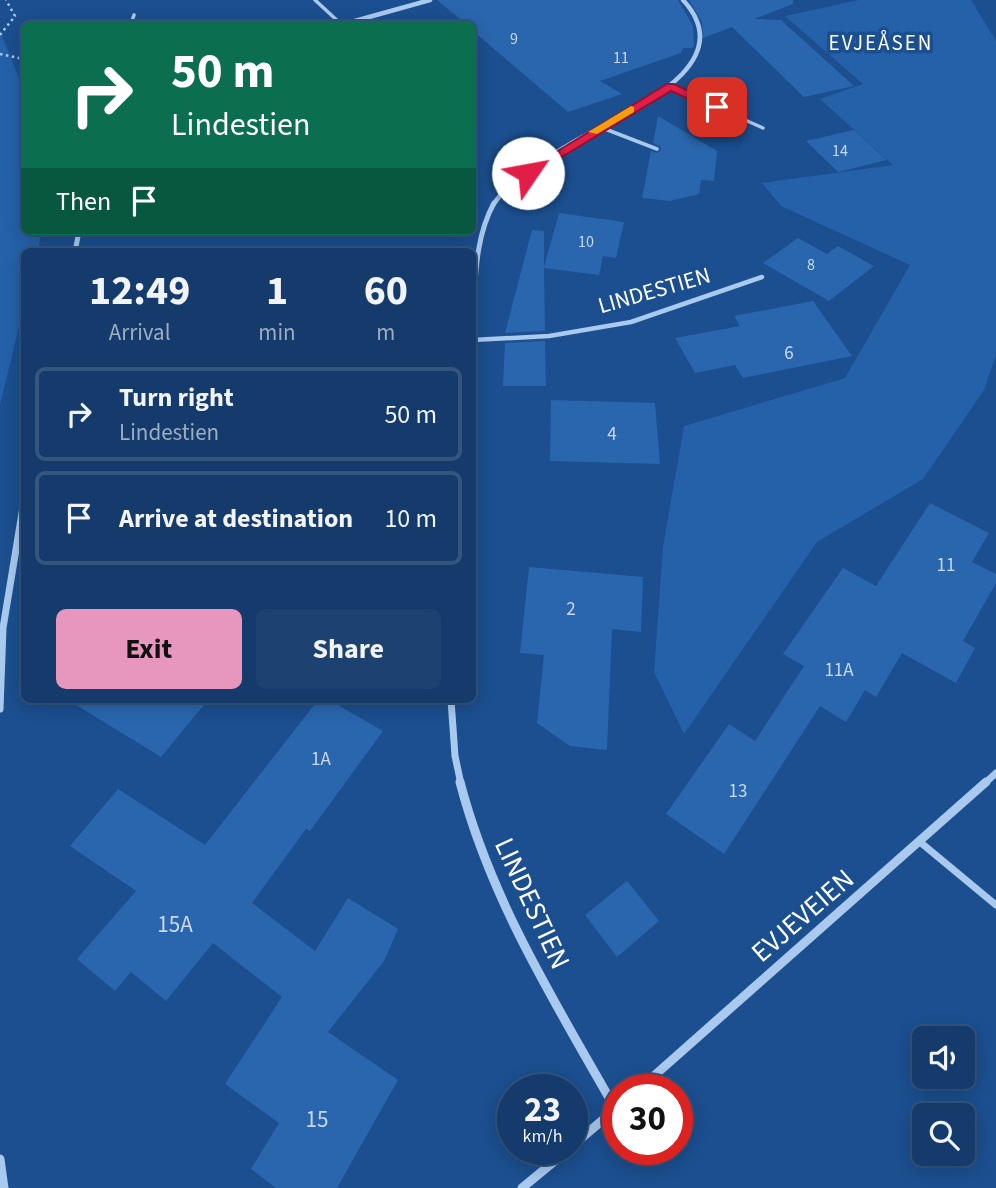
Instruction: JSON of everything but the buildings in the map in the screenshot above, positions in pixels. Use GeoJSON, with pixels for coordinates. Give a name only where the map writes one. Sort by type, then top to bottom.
{"type":"FeatureCollection","features":[{"type":"Feature","properties":{"kind":"street"},"geometry":{"type":"LineString","coordinates":[[354,21],[430,0]]}},
{"type":"Feature","properties":{"kind":"street"},"geometry":{"type":"LineString","coordinates":[[476,290],[483,225],[493,205],[508,186],[600,127],[671,87],[698,48],[702,27],[697,12],[683,0]]}},
{"type":"Feature","properties":{"kind":"street"},"geometry":{"type":"LineString","coordinates":[[0,709],[1,628],[21,518]]}},
{"type":"Feature","properties":{"kind":"street","name":"LINDESTIEN"},"geometry":{"type":"LineString","coordinates":[[451,703],[458,773],[482,852],[527,951],[602,1083]]}},
{"type":"Feature","properties":{"kind":"street","name":"EVJEVEIEN"},"geometry":{"type":"LineString","coordinates":[[656,1074],[996,773]]}},
{"type":"Feature","properties":{"kind":"street"},"geometry":{"type":"LineString","coordinates":[[588,1133],[602,1121]]}},
{"type":"Feature","properties":{"kind":"street"},"geometry":{"type":"LineString","coordinates":[[0,1159],[4,1188]]}},
{"type":"Feature","properties":{"kind":"street"},"geometry":{"type":"LineString","coordinates":[[522,1188],[550,1165]]}},
{"type":"Feature","properties":{"kind":"lane"},"geometry":{"type":"LineString","coordinates":[[314,0],[339,21]]}},
{"type":"Feature","properties":{"kind":"lane"},"geometry":{"type":"LineString","coordinates":[[132,21],[134,15]]}},
{"type":"Feature","properties":{"kind":"lane"},"geometry":{"type":"LineString","coordinates":[[671,87],[763,128]]}},
{"type":"Feature","properties":{"kind":"lane"},"geometry":{"type":"LineString","coordinates":[[600,127],[657,149]]}},
{"type":"Feature","properties":{"kind":"lane"},"geometry":{"type":"LineString","coordinates":[[505,147],[508,186]]}},
{"type":"Feature","properties":{"kind":"lane","name":"LINDESTIEN"},"geometry":{"type":"LineString","coordinates":[[476,340],[549,336],[631,322],[762,277]]}},
{"type":"Feature","properties":{"kind":"lane"},"geometry":{"type":"LineString","coordinates":[[920,842],[996,905]]}},
{"type":"Feature","properties":{"kind":"path"},"geometry":{"type":"LineString","coordinates":[[0,36],[15,16],[6,0]]}},
{"type":"Feature","properties":{"kind":"path"},"geometry":{"type":"LineString","coordinates":[[0,54],[21,58]]}},
{"type":"Feature","properties":{"kind":"shaded area"},"geometry":{"type":"Polygon","coordinates":[[[859,0],[971,0],[996,41],[996,355],[984,390],[923,479],[817,542],[684,734],[654,672],[663,547],[684,426],[845,378],[910,265],[781,206],[762,183],[893,165],[820,99],[863,84],[785,16],[859,0]]]}},
{"type":"Feature","properties":{"kind":"shaded area"},"geometry":{"type":"Polygon","coordinates":[[[0,31],[21,83],[21,235],[40,235],[39,248],[21,248],[21,318],[0,405],[0,31]]]}},
{"type":"Feature","properties":{"kind":"slow traffic"},"geometry":{"type":"LineString","coordinates":[[593,132],[631,110]]}},
{"type":"Feature","properties":{"kind":"district","name":"EVJEÅSEN"},"geometry":{"type":"Point","coordinates":[881,43]}},
{"type":"Feature","properties":{"kind":"route"},"geometry":{"type":"LineString","coordinates":[[528,173],[600,127],[671,87],[717,107]]}}]}
